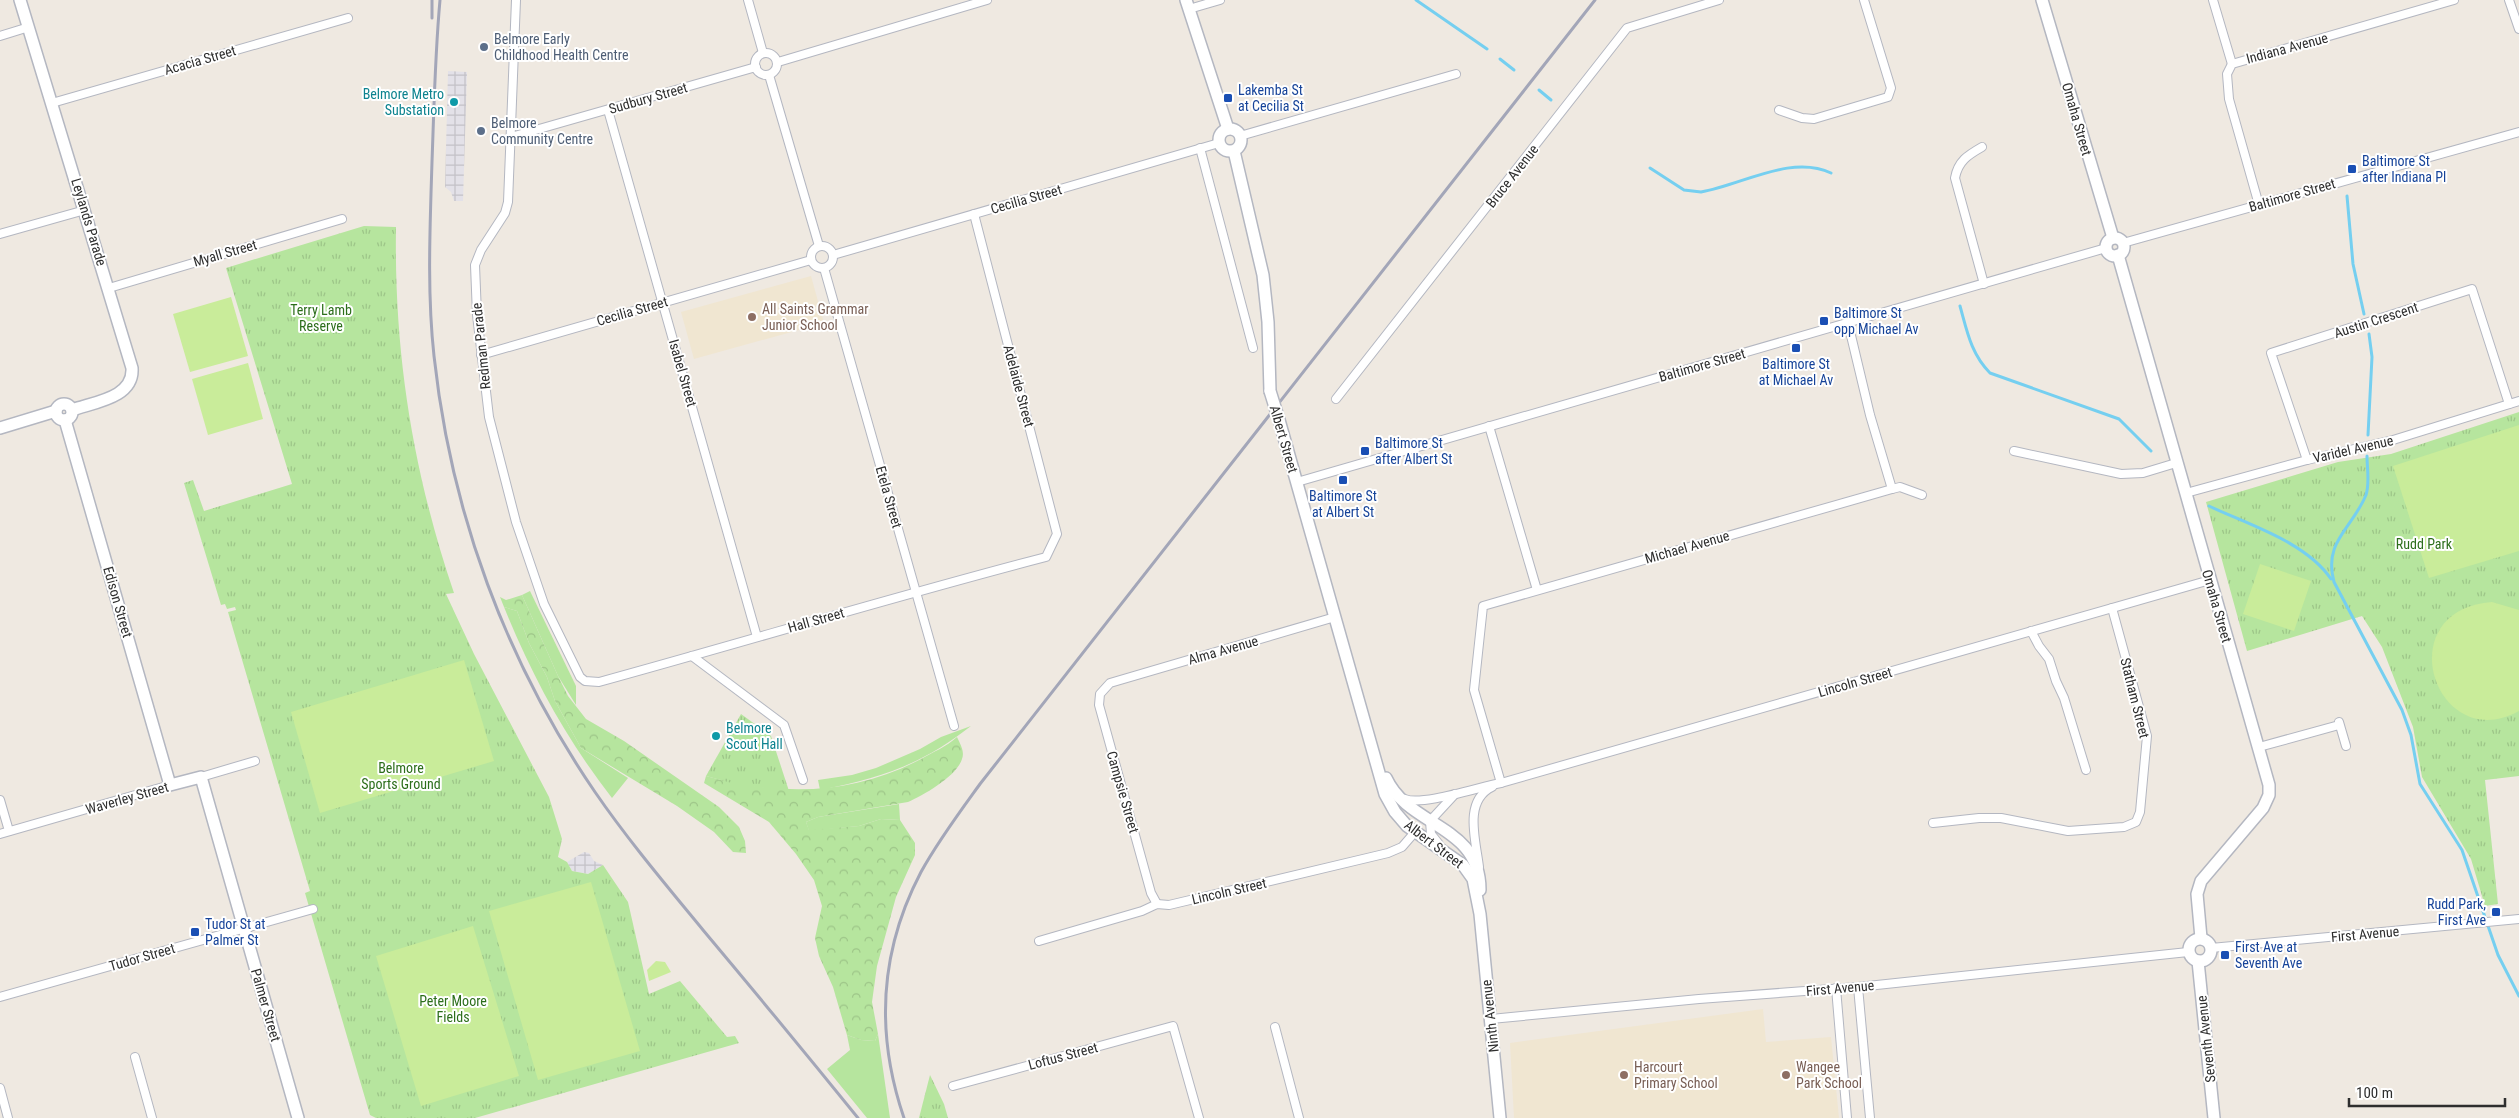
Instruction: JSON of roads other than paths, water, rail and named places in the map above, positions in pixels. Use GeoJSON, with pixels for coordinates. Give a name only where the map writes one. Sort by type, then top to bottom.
{"type":"FeatureCollection","features":[{"type":"Feature","properties":{"kind":"main road","name":"Leylands Parade"},"geometry":{"type":"LineString","coordinates":[[20,0],[131,362],[131,380],[125,389],[116,395],[72,410]]}},
{"type":"Feature","properties":{"kind":"main road","name":"Omaha Street"},"geometry":{"type":"LineString","coordinates":[[2042,0],[2118,241]]}},
{"type":"Feature","properties":{"kind":"main road"},"geometry":{"type":"LineString","coordinates":[[1188,5],[1228,129]]}},
{"type":"Feature","properties":{"kind":"main road"},"geometry":{"type":"LineString","coordinates":[[1228,129],[1235,130],[1240,136],[1240,143],[1234,151],[1226,151],[1219,143],[1220,136],[1228,129]]}},
{"type":"Feature","properties":{"kind":"main road","name":"Albert Street"},"geometry":{"type":"LineString","coordinates":[[1234,151],[1263,275],[1268,322],[1270,391],[1385,794],[1395,812],[1415,832],[1468,871],[1473,879],[1480,914]]}},
{"type":"Feature","properties":{"kind":"main road"},"geometry":{"type":"LineString","coordinates":[[2118,241],[2123,249],[2118,255],[2112,255],[2106,248],[2107,243],[2118,241]]}},
{"type":"Feature","properties":{"kind":"main road","name":"Omaha Street"},"geometry":{"type":"LineString","coordinates":[[2118,255],[2269,785],[2269,795],[2263,808],[2201,881],[2197,894],[2201,938]]}},
{"type":"Feature","properties":{"kind":"main road"},"geometry":{"type":"LineString","coordinates":[[64,404],[69,405],[72,410],[71,416],[65,420],[58,418],[56,411],[58,406],[64,404]]}},
{"type":"Feature","properties":{"kind":"main road"},"geometry":{"type":"LineString","coordinates":[[0,428],[56,411]]}},
{"type":"Feature","properties":{"kind":"main road","name":"Edison Street"},"geometry":{"type":"LineString","coordinates":[[65,420],[170,785]]}},
{"type":"Feature","properties":{"kind":"main road","name":"Albert Street"},"geometry":{"type":"LineString","coordinates":[[1364,722],[1391,789],[1402,802],[1461,842],[1471,855],[1480,876],[1480,914]]}},
{"type":"Feature","properties":{"kind":"main road","name":"Waverley Street"},"geometry":{"type":"LineString","coordinates":[[170,785],[201,777]]}},
{"type":"Feature","properties":{"kind":"main road","name":"Palmer Street"},"geometry":{"type":"LineString","coordinates":[[201,777],[298,1118]]}},
{"type":"Feature","properties":{"kind":"main road","name":"Ninth Avenue"},"geometry":{"type":"LineString","coordinates":[[1480,914],[1500,1118]]}},
{"type":"Feature","properties":{"kind":"main road"},"geometry":{"type":"LineString","coordinates":[[2201,938],[2208,942],[2211,948],[2208,958],[2198,961],[2192,958],[2188,952],[2191,942],[2201,938]]}},
{"type":"Feature","properties":{"kind":"main road","name":"Seventh Avenue"},"geometry":{"type":"LineString","coordinates":[[2198,961],[2214,1118]]}},
{"type":"Feature","properties":{"kind":"street","name":"Redman Parade"},"geometry":{"type":"LineString","coordinates":[[516,0],[511,137],[505,213],[481,250],[475,265],[481,355],[489,417],[499,463],[533,577],[564,646],[580,677],[586,681]]}},
{"type":"Feature","properties":{"kind":"street"},"geometry":{"type":"LineString","coordinates":[[748,0],[763,53]]}},
{"type":"Feature","properties":{"kind":"street"},"geometry":{"type":"LineString","coordinates":[[778,62],[987,0]]}},
{"type":"Feature","properties":{"kind":"street"},"geometry":{"type":"LineString","coordinates":[[1188,5],[1220,0]]}},
{"type":"Feature","properties":{"kind":"street","name":"Bruce Avenue"},"geometry":{"type":"LineString","coordinates":[[1336,399],[1627,28],[1719,0]]}},
{"type":"Feature","properties":{"kind":"street"},"geometry":{"type":"LineString","coordinates":[[1779,110],[1802,118],[1814,119],[1888,97],[1891,88],[1864,0]]}},
{"type":"Feature","properties":{"kind":"street"},"geometry":{"type":"LineString","coordinates":[[2213,0],[2232,64]]}},
{"type":"Feature","properties":{"kind":"street","name":"Indiana Avenue"},"geometry":{"type":"LineString","coordinates":[[2259,205],[2229,99],[2227,74],[2232,64],[2454,0]]}},
{"type":"Feature","properties":{"kind":"street"},"geometry":{"type":"LineString","coordinates":[[2509,0],[2519,30]]}},
{"type":"Feature","properties":{"kind":"street","name":"Acacia Street"},"geometry":{"type":"LineString","coordinates":[[52,103],[348,18]]}},
{"type":"Feature","properties":{"kind":"street"},"geometry":{"type":"LineString","coordinates":[[0,36],[29,27]]}},
{"type":"Feature","properties":{"kind":"street"},"geometry":{"type":"LineString","coordinates":[[763,53],[774,55],[778,62],[775,71],[768,75],[762,74],[756,67],[756,60],[763,53]]}},
{"type":"Feature","properties":{"kind":"street","name":"Sudbury Street"},"geometry":{"type":"LineString","coordinates":[[511,137],[756,67]]}},
{"type":"Feature","properties":{"kind":"street"},"geometry":{"type":"LineString","coordinates":[[1240,136],[1456,74]]}},
{"type":"Feature","properties":{"kind":"street"},"geometry":{"type":"LineString","coordinates":[[768,75],[819,246]]}},
{"type":"Feature","properties":{"kind":"street","name":"Isabel Street"},"geometry":{"type":"LineString","coordinates":[[608,110],[757,636]]}},
{"type":"Feature","properties":{"kind":"street","name":"Baltimore Street"},"geometry":{"type":"LineString","coordinates":[[2118,241],[2259,205],[2519,132]]}},
{"type":"Feature","properties":{"kind":"street","name":"Cecilia Street"},"geometry":{"type":"LineString","coordinates":[[833,255],[1219,143]]}},
{"type":"Feature","properties":{"kind":"street"},"geometry":{"type":"LineString","coordinates":[[1982,147],[1964,159],[1956,170],[1955,178],[1984,284]]}},
{"type":"Feature","properties":{"kind":"street"},"geometry":{"type":"LineString","coordinates":[[1200,148],[1253,348]]}},
{"type":"Feature","properties":{"kind":"street"},"geometry":{"type":"LineString","coordinates":[[0,234],[85,210]]}},
{"type":"Feature","properties":{"kind":"street","name":"Adelaide Street"},"geometry":{"type":"LineString","coordinates":[[974,214],[1057,534],[1046,557]]}},
{"type":"Feature","properties":{"kind":"street","name":"Myall Street"},"geometry":{"type":"LineString","coordinates":[[108,288],[342,219]]}},
{"type":"Feature","properties":{"kind":"street"},"geometry":{"type":"LineString","coordinates":[[819,246],[826,247],[833,255],[832,262],[824,268],[815,266],[811,260],[813,250],[819,246]]}},
{"type":"Feature","properties":{"kind":"street","name":"Baltimore Street"},"geometry":{"type":"LineString","coordinates":[[1297,482],[2106,248]]}},
{"type":"Feature","properties":{"kind":"street","name":"Cecilia Street"},"geometry":{"type":"LineString","coordinates":[[481,355],[811,260]]}},
{"type":"Feature","properties":{"kind":"street","name":"Etela Street"},"geometry":{"type":"LineString","coordinates":[[824,268],[954,726]]}},
{"type":"Feature","properties":{"kind":"street","name":"Austin Crescent"},"geometry":{"type":"LineString","coordinates":[[2307,460],[2271,353],[2472,289],[2509,404]]}},
{"type":"Feature","properties":{"kind":"street"},"geometry":{"type":"LineString","coordinates":[[1848,323],[1870,415],[1892,489]]}},
{"type":"Feature","properties":{"kind":"street","name":"Varidel Avenue"},"geometry":{"type":"LineString","coordinates":[[2186,493],[2307,460],[2393,440],[2519,401]]}},
{"type":"Feature","properties":{"kind":"street"},"geometry":{"type":"LineString","coordinates":[[1489,426],[1537,590]]}},
{"type":"Feature","properties":{"kind":"street"},"geometry":{"type":"LineString","coordinates":[[2014,452],[2121,474],[2144,473],[2176,463]]}},
{"type":"Feature","properties":{"kind":"street","name":"Michael Avenue"},"geometry":{"type":"LineString","coordinates":[[1501,783],[1474,690],[1483,606],[1892,489],[1900,487],[1922,495]]}},
{"type":"Feature","properties":{"kind":"street","name":"Hall Street"},"geometry":{"type":"LineString","coordinates":[[586,681],[599,682],[916,591],[1046,557]]}},
{"type":"Feature","properties":{"kind":"street","name":"Lincoln Street"},"geometry":{"type":"LineString","coordinates":[[1391,789],[1407,800],[1414,802],[1501,783],[2210,580]]}},
{"type":"Feature","properties":{"kind":"street","name":"Statham Street"},"geometry":{"type":"LineString","coordinates":[[1933,823],[1979,818],[2001,818],[2068,831],[2124,828],[2136,822],[2140,812],[2148,736],[2112,608]]}},
{"type":"Feature","properties":{"kind":"street","name":"Alma Avenue"},"geometry":{"type":"LineString","coordinates":[[1110,683],[1335,617]]}},
{"type":"Feature","properties":{"kind":"street"},"geometry":{"type":"LineString","coordinates":[[2031,631],[2049,658],[2056,682],[2064,698],[2086,770]]}},
{"type":"Feature","properties":{"kind":"street"},"geometry":{"type":"LineString","coordinates":[[692,656],[784,726],[803,780]]}},
{"type":"Feature","properties":{"kind":"street","name":"Campsie Street"},"geometry":{"type":"LineString","coordinates":[[1110,683],[1100,694],[1099,705],[1151,893],[1157,904]]}},
{"type":"Feature","properties":{"kind":"street"},"geometry":{"type":"LineString","coordinates":[[2259,747],[2339,722],[2346,746]]}},
{"type":"Feature","properties":{"kind":"street","name":"Waverley Street"},"geometry":{"type":"LineString","coordinates":[[201,777],[255,761]]}},
{"type":"Feature","properties":{"kind":"street","name":"Lincoln Street"},"geometry":{"type":"LineString","coordinates":[[1480,876],[1474,817],[1475,803],[1481,793],[1501,783]]}},
{"type":"Feature","properties":{"kind":"street","name":"Waverley Street"},"geometry":{"type":"LineString","coordinates":[[0,834],[170,785]]}},
{"type":"Feature","properties":{"kind":"street","name":"Lincoln Street"},"geometry":{"type":"LineString","coordinates":[[1430,820],[1440,807],[1458,792]]}},
{"type":"Feature","properties":{"kind":"street"},"geometry":{"type":"LineString","coordinates":[[0,800],[9,831]]}},
{"type":"Feature","properties":{"kind":"street"},"geometry":{"type":"LineString","coordinates":[[1430,820],[1431,834],[1454,859]]}},
{"type":"Feature","properties":{"kind":"street","name":"Lincoln Street"},"geometry":{"type":"LineString","coordinates":[[1040,941],[1142,911],[1157,904],[1169,905],[1399,850],[1415,832]]}},
{"type":"Feature","properties":{"kind":"street","name":"Tudor Street"},"geometry":{"type":"LineString","coordinates":[[0,997],[313,910]]}},
{"type":"Feature","properties":{"kind":"street","name":"First Avenue"},"geometry":{"type":"LineString","coordinates":[[2211,948],[2519,919]]}},
{"type":"Feature","properties":{"kind":"street","name":"First Avenue"},"geometry":{"type":"LineString","coordinates":[[1490,1019],[1858,987],[2188,952]]}},
{"type":"Feature","properties":{"kind":"street"},"geometry":{"type":"LineString","coordinates":[[1858,987],[1870,1118]]}},
{"type":"Feature","properties":{"kind":"street"},"geometry":{"type":"LineString","coordinates":[[1836,988],[1847,1118]]}},
{"type":"Feature","properties":{"kind":"street","name":"Loftus Street"},"geometry":{"type":"LineString","coordinates":[[953,1086],[1173,1026],[1199,1118]]}},
{"type":"Feature","properties":{"kind":"street"},"geometry":{"type":"LineString","coordinates":[[1275,1027],[1299,1118]]}},
{"type":"Feature","properties":{"kind":"street"},"geometry":{"type":"LineString","coordinates":[[135,1056],[152,1118]]}},
{"type":"Feature","properties":{"kind":"street"},"geometry":{"type":"LineString","coordinates":[[0,1088],[8,1118]]}},
{"type":"Feature","properties":{"kind":"waterway"},"geometry":{"type":"LineString","coordinates":[[1416,0],[1487,49]]}},
{"type":"Feature","properties":{"kind":"waterway"},"geometry":{"type":"LineString","coordinates":[[1500,59],[1514,70]]}},
{"type":"Feature","properties":{"kind":"waterway"},"geometry":{"type":"LineString","coordinates":[[1539,90],[1551,100]]}},
{"type":"Feature","properties":{"kind":"waterway"},"geometry":{"type":"LineString","coordinates":[[1650,168],[1684,190],[1701,192],[1783,169],[1816,168],[1831,173]]}},
{"type":"Feature","properties":{"kind":"waterway"},"geometry":{"type":"LineString","coordinates":[[2347,196],[2353,264],[2364,314]]}},
{"type":"Feature","properties":{"kind":"waterway"},"geometry":{"type":"LineString","coordinates":[[1960,306],[1974,350],[1990,373],[2119,419],[2151,451]]}},
{"type":"Feature","properties":{"kind":"waterway"},"geometry":{"type":"LineString","coordinates":[[2368,435],[2372,357],[2369,334]]}},
{"type":"Feature","properties":{"kind":"waterway"},"geometry":{"type":"LineString","coordinates":[[2367,456],[2368,481],[2366,495],[2336,545],[2332,556],[2334,582],[2402,710],[2411,735],[2420,784],[2462,850],[2498,955],[2519,996]]}},
{"type":"Feature","properties":{"kind":"waterway"},"geometry":{"type":"LineString","coordinates":[[2209,506],[2292,545],[2320,566],[2331,579]]}},
{"type":"Feature","properties":{"kind":"railway"},"geometry":{"type":"LineString","coordinates":[[432,0],[432,18]]}},
{"type":"Feature","properties":{"kind":"railway"},"geometry":{"type":"LineString","coordinates":[[440,0],[430,211],[432,332],[442,414],[454,472],[469,529],[488,584],[509,638],[535,691],[563,742],[595,792],[661,879],[858,1118]]}},
{"type":"Feature","properties":{"kind":"railway"},"geometry":{"type":"LineString","coordinates":[[904,1118],[889,1055],[886,993],[897,932],[907,902],[934,849],[980,784],[1595,0]]}},
{"type":"Feature","properties":{"kind":"place","name":"Belmore Early Childhood Health Centre"},"geometry":{"type":"Point","coordinates":[484,47]}},
{"type":"Feature","properties":{"kind":"place","name":"Lakemba St at Cecilia St"},"geometry":{"type":"Point","coordinates":[1228,98]}},
{"type":"Feature","properties":{"kind":"place","name":"Belmore Metro Substation"},"geometry":{"type":"Point","coordinates":[454,102]}},
{"type":"Feature","properties":{"kind":"place","name":"Belmore Community Centre"},"geometry":{"type":"Point","coordinates":[481,131]}},
{"type":"Feature","properties":{"kind":"place","name":"Baltimore St after Indiana Pl"},"geometry":{"type":"Point","coordinates":[2352,169]}},
{"type":"Feature","properties":{"kind":"place","name":"All Saints Grammar Junior School"},"geometry":{"type":"Point","coordinates":[752,317]}},
{"type":"Feature","properties":{"kind":"place","name":"Baltimore St opp Michael Av"},"geometry":{"type":"Point","coordinates":[1824,321]}},
{"type":"Feature","properties":{"kind":"place","name":"Baltimore St at Michael Av"},"geometry":{"type":"Point","coordinates":[1796,348]}},
{"type":"Feature","properties":{"kind":"place","name":"Baltimore St after Albert St"},"geometry":{"type":"Point","coordinates":[1365,451]}},
{"type":"Feature","properties":{"kind":"place","name":"Baltimore St at Albert St"},"geometry":{"type":"Point","coordinates":[1343,480]}},
{"type":"Feature","properties":{"kind":"place","name":"Belmore Scout Hall"},"geometry":{"type":"Point","coordinates":[716,736]}},
{"type":"Feature","properties":{"kind":"place","name":"Rudd Park, First Ave"},"geometry":{"type":"Point","coordinates":[2496,912]}},
{"type":"Feature","properties":{"kind":"place","name":"Tudor St at Palmer St"},"geometry":{"type":"Point","coordinates":[195,932]}},
{"type":"Feature","properties":{"kind":"place","name":"First Ave at Seventh Ave"},"geometry":{"type":"Point","coordinates":[2225,955]}},
{"type":"Feature","properties":{"kind":"place","name":"Harcourt Primary School"},"geometry":{"type":"Point","coordinates":[1624,1075]}},
{"type":"Feature","properties":{"kind":"place","name":"Wangee Park School"},"geometry":{"type":"Point","coordinates":[1786,1075]}},
{"type":"Feature","properties":{"kind":"park label","name":"Terry Lamb Reserve"},"geometry":{"type":"Point","coordinates":[321,318]}},
{"type":"Feature","properties":{"kind":"park label","name":"Rudd Park"},"geometry":{"type":"Point","coordinates":[2424,544]}},
{"type":"Feature","properties":{"kind":"park label","name":"Belmore Sports Ground"},"geometry":{"type":"Point","coordinates":[401,776]}},
{"type":"Feature","properties":{"kind":"park label","name":"Peter Moore Fields"},"geometry":{"type":"Point","coordinates":[453,1010]}}]}
